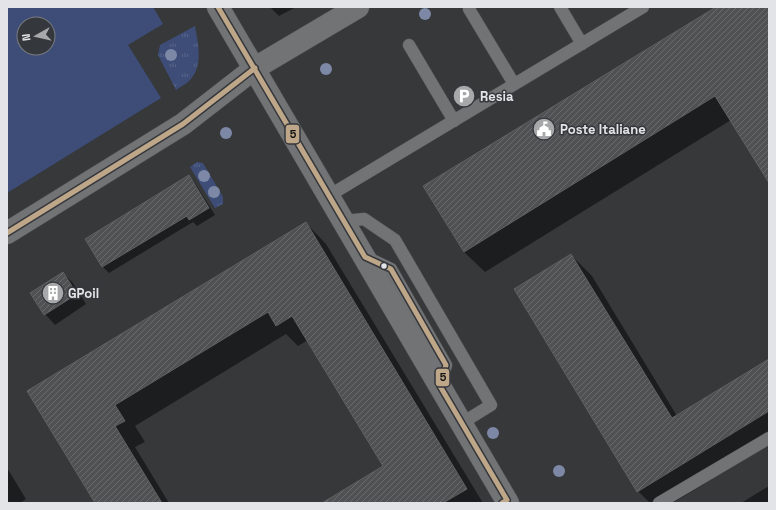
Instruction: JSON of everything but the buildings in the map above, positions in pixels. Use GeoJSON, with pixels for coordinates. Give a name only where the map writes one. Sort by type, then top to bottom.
{"type":"FeatureCollection","features":[{"type":"Feature","properties":{"kind":"street"},"geometry":{"type":"LineString","coordinates":[[218,7],[330,195],[506,502]]}},
{"type":"Feature","properties":{"kind":"street"},"geometry":{"type":"LineString","coordinates":[[7,233],[184,124],[255,68],[358,7]]}},
{"type":"Feature","properties":{"kind":"lane"},"geometry":{"type":"LineString","coordinates":[[560,7],[582,44]]}},
{"type":"Feature","properties":{"kind":"lane"},"geometry":{"type":"LineString","coordinates":[[330,195],[582,44],[626,11],[643,7]]}},
{"type":"Feature","properties":{"kind":"lane"},"geometry":{"type":"LineString","coordinates":[[469,9],[514,84]]}},
{"type":"Feature","properties":{"kind":"lane"},"geometry":{"type":"LineString","coordinates":[[409,45],[454,120]]}},
{"type":"Feature","properties":{"kind":"lane"},"geometry":{"type":"LineString","coordinates":[[344,220],[364,219],[395,240],[483,391],[491,405],[462,423]]}},
{"type":"Feature","properties":{"kind":"lane"},"geometry":{"type":"LineString","coordinates":[[659,503],[769,438]]}},
{"type":"Feature","properties":{"kind":"green space"},"geometry":{"type":"Polygon","coordinates":[[[7,7],[153,7],[163,24],[128,45],[161,98],[7,193],[7,7]]]}},
{"type":"Feature","properties":{"kind":"green space"},"geometry":{"type":"Polygon","coordinates":[[[195,26],[199,55],[197,69],[189,81],[176,90],[158,55],[160,45],[195,26]]]}},
{"type":"Feature","properties":{"kind":"green space"},"geometry":{"type":"Polygon","coordinates":[[[197,162],[203,163],[223,197],[223,204],[215,208],[190,167],[197,162]]]}},
{"type":"Feature","properties":{"kind":"transit line","name":"5"},"geometry":{"type":"LineString","coordinates":[[218,7],[365,257],[391,269],[446,365],[440,386],[507,500],[502,503]]}},
{"type":"Feature","properties":{"kind":"transit line","name":"5"},"geometry":{"type":"LineString","coordinates":[[7,233],[183,124],[255,68]]}},
{"type":"Feature","properties":{"kind":"place","name":"Resia"},"geometry":{"type":"Point","coordinates":[464,96]}},
{"type":"Feature","properties":{"kind":"place","name":"Poste Italiane"},"geometry":{"type":"Point","coordinates":[544,129]}},
{"type":"Feature","properties":{"kind":"place","name":"GPoil"},"geometry":{"type":"Point","coordinates":[53,293]}}]}
